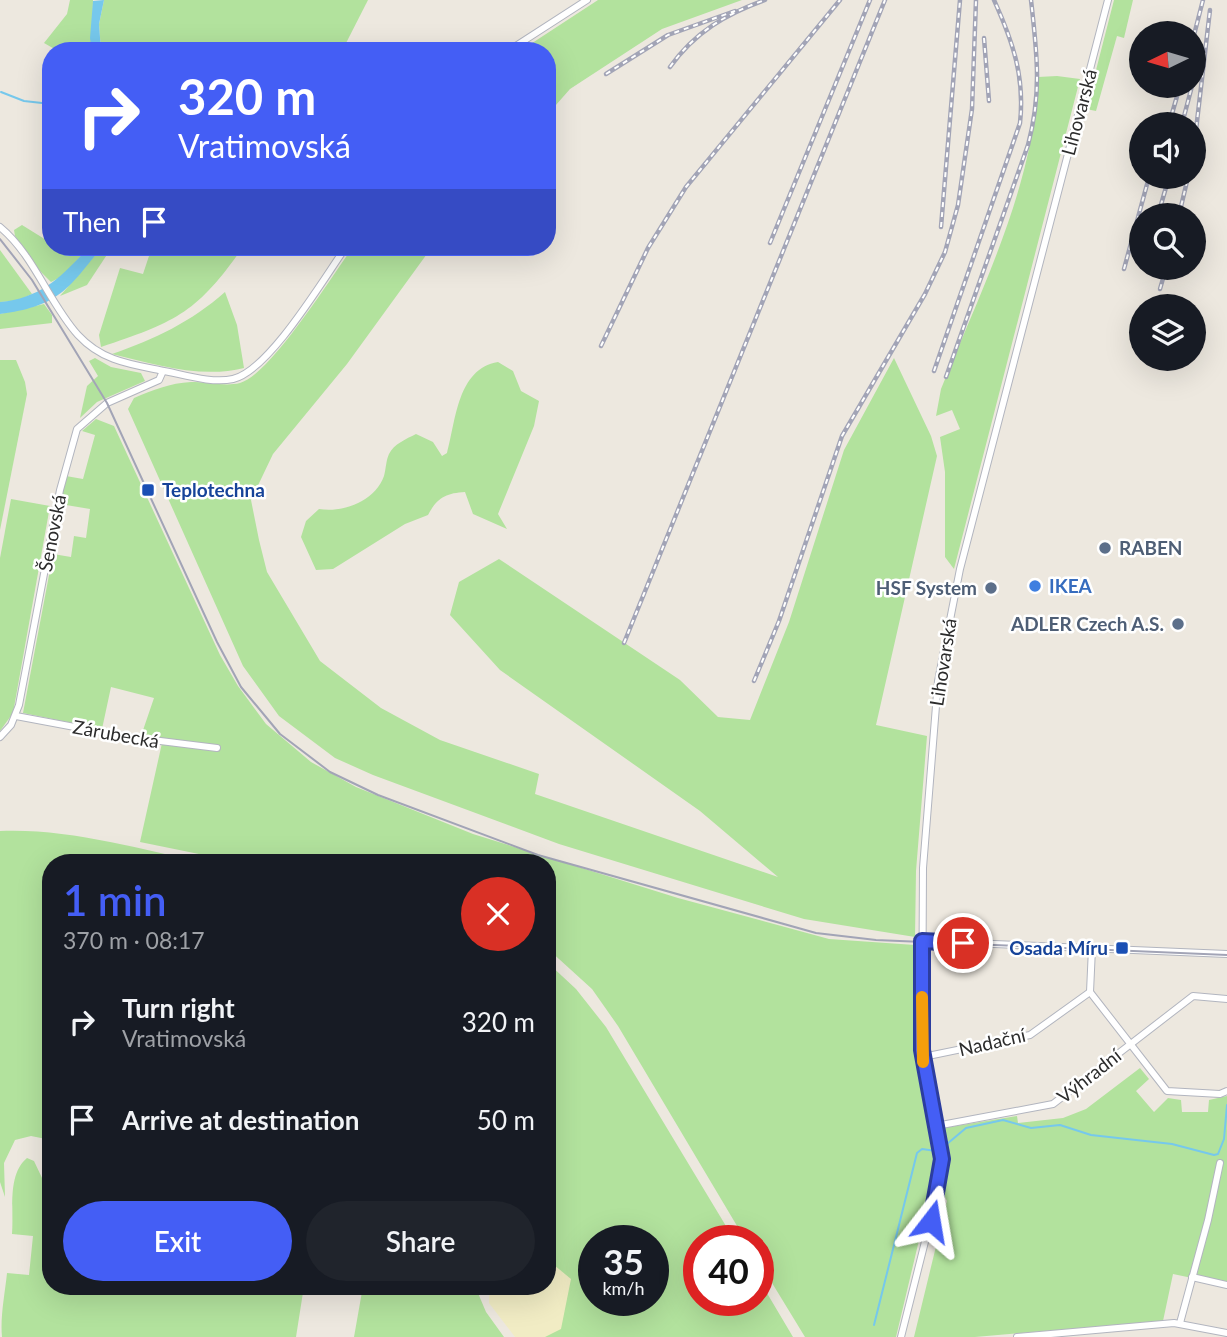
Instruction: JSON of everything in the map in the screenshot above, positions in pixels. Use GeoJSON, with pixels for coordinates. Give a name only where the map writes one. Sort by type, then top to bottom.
{"type":"FeatureCollection","features":[{"type":"Feature","properties":{"kind":"street"},"geometry":{"type":"LineString","coordinates":[[522,42],[587,0]]}},
{"type":"Feature","properties":{"kind":"street","name":"Lihovarská"},"geometry":{"type":"LineString","coordinates":[[901,1337],[939,1188],[941,1152],[923,1057],[922,941],[924,838],[938,681],[947,627],[1108,0]]}},
{"type":"Feature","properties":{"kind":"street"},"geometry":{"type":"LineString","coordinates":[[0,227],[15,242],[58,308],[90,348],[122,363],[227,380],[252,371],[280,339],[340,256]]}},
{"type":"Feature","properties":{"kind":"street","name":"Šenovská"},"geometry":{"type":"LineString","coordinates":[[0,737],[16,716],[60,490],[77,429],[107,403],[159,380],[163,371]]}},
{"type":"Feature","properties":{"kind":"street","name":"Zárubecká"},"geometry":{"type":"LineString","coordinates":[[16,716],[128,737],[217,748]]}},
{"type":"Feature","properties":{"kind":"street"},"geometry":{"type":"LineString","coordinates":[[922,941],[1227,954]]}},
{"type":"Feature","properties":{"kind":"street"},"geometry":{"type":"LineString","coordinates":[[1092,948],[1090,992],[1167,1091],[1220,1094],[1227,1091]]}},
{"type":"Feature","properties":{"kind":"street","name":"Nadační"},"geometry":{"type":"LineString","coordinates":[[923,1057],[1030,1035],[1090,992]]}},
{"type":"Feature","properties":{"kind":"street","name":"Výhradní"},"geometry":{"type":"LineString","coordinates":[[936,1126],[1053,1104],[1193,996],[1227,999]]}},
{"type":"Feature","properties":{"kind":"street"},"geometry":{"type":"LineString","coordinates":[[1180,1323],[1220,1163]]}},
{"type":"Feature","properties":{"kind":"street"},"geometry":{"type":"LineString","coordinates":[[1192,1277],[1227,1285]]}},
{"type":"Feature","properties":{"kind":"street"},"geometry":{"type":"LineString","coordinates":[[1017,1337],[1180,1323],[1227,1333]]}},
{"type":"Feature","properties":{"kind":"green space"},"geometry":{"type":"Polygon","coordinates":[[[70,0],[93,0],[92,42],[45,42],[67,14],[70,0]]]}},
{"type":"Feature","properties":{"kind":"green space"},"geometry":{"type":"Polygon","coordinates":[[[104,0],[368,0],[347,42],[100,42],[99,24],[104,0]]]}},
{"type":"Feature","properties":{"kind":"green space"},"geometry":{"type":"Polygon","coordinates":[[[598,0],[742,0],[662,29],[570,89],[556,105],[556,42],[534,42],[598,0]]]}},
{"type":"Feature","properties":{"kind":"green space"},"geometry":{"type":"Polygon","coordinates":[[[1114,0],[1133,0],[1124,38],[1117,36],[1096,111],[1086,109],[1114,0]]]}},
{"type":"Feature","properties":{"kind":"green space"},"geometry":{"type":"Polygon","coordinates":[[[1038,77],[1080,79],[954,569],[945,557],[945,472],[940,437],[960,429],[952,410],[936,416],[941,389],[1017,197],[1035,117],[1038,77]]]}},
{"type":"Feature","properties":{"kind":"green space"},"geometry":{"type":"Polygon","coordinates":[[[22,225],[42,237],[42,256],[81,256],[63,276],[51,282],[39,270],[15,236],[14,230],[22,225]]]}},
{"type":"Feature","properties":{"kind":"green space"},"geometry":{"type":"Polygon","coordinates":[[[0,250],[32,294],[17,301],[0,302],[0,250]]]}},
{"type":"Feature","properties":{"kind":"green space"},"geometry":{"type":"Polygon","coordinates":[[[94,256],[106,256],[87,285],[60,296],[94,256]]]}},
{"type":"Feature","properties":{"kind":"green space"},"geometry":{"type":"Polygon","coordinates":[[[149,256],[236,256],[212,287],[183,312],[167,322],[101,347],[99,335],[120,268],[143,274],[149,256]]]}},
{"type":"Feature","properties":{"kind":"green space"},"geometry":{"type":"Polygon","coordinates":[[[347,256],[425,256],[347,364],[273,454],[251,500],[267,572],[320,661],[381,708],[440,740],[539,774],[535,794],[778,877],[700,811],[500,670],[450,615],[459,582],[499,559],[680,680],[718,717],[750,720],[789,622],[844,450],[894,358],[931,436],[937,456],[876,725],[927,736],[916,871],[915,937],[804,919],[559,844],[373,775],[335,758],[279,716],[243,666],[128,409],[134,398],[169,385],[191,382],[234,384],[253,376],[283,344],[347,256]]]}},
{"type":"Feature","properties":{"kind":"green space"},"geometry":{"type":"Polygon","coordinates":[[[225,292],[237,325],[244,368],[194,371],[112,354],[172,329],[225,292]]]}},
{"type":"Feature","properties":{"kind":"green space"},"geometry":{"type":"Polygon","coordinates":[[[44,304],[52,315],[52,323],[0,329],[0,314],[44,304]]]}},
{"type":"Feature","properties":{"kind":"green space"},"geometry":{"type":"Polygon","coordinates":[[[95,358],[111,367],[141,373],[145,381],[97,402],[80,418],[87,386],[98,376],[89,361],[95,358]]]}},
{"type":"Feature","properties":{"kind":"green space"},"geometry":{"type":"Polygon","coordinates":[[[0,360],[16,360],[27,394],[0,530],[0,360]]]}},
{"type":"Feature","properties":{"kind":"green space"},"geometry":{"type":"Polygon","coordinates":[[[498,362],[513,371],[521,391],[539,401],[534,426],[498,514],[507,529],[473,514],[465,492],[452,494],[435,504],[428,515],[405,524],[333,569],[316,570],[301,537],[306,521],[319,509],[348,507],[374,492],[384,476],[391,450],[416,434],[433,442],[442,456],[447,453],[456,412],[466,385],[484,367],[498,362]]]}},
{"type":"Feature","properties":{"kind":"green space"},"geometry":{"type":"Polygon","coordinates":[[[96,419],[114,426],[220,655],[238,686],[266,724],[311,762],[356,787],[473,834],[537,854],[199,854],[140,842],[162,743],[140,739],[154,698],[111,687],[102,729],[23,713],[53,554],[71,557],[74,536],[86,538],[90,509],[60,504],[66,476],[83,479],[95,435],[82,431],[96,419]]]}},
{"type":"Feature","properties":{"kind":"green space"},"geometry":{"type":"Polygon","coordinates":[[[11,499],[50,506],[13,713],[0,731],[0,558],[11,499]]]}},
{"type":"Feature","properties":{"kind":"green space"},"geometry":{"type":"Polygon","coordinates":[[[0,831],[77,836],[165,854],[42,854],[42,1138],[31,1136],[15,1140],[4,1163],[5,1197],[0,1182],[0,831]]]}},
{"type":"Feature","properties":{"kind":"green space"},"geometry":{"type":"Polygon","coordinates":[[[556,860],[678,898],[829,939],[915,945],[913,1037],[919,1081],[936,1146],[934,1177],[896,1337],[805,1337],[774,1286],[774,1225],[736,1225],[618,1026],[592,989],[556,956],[556,860]]]}},
{"type":"Feature","properties":{"kind":"green space"},"geometry":{"type":"Polygon","coordinates":[[[556,970],[576,989],[606,1027],[725,1225],[683,1225],[683,1316],[774,1316],[774,1305],[793,1337],[545,1337],[548,1295],[556,1295],[556,970]]]}},
{"type":"Feature","properties":{"kind":"green space"},"geometry":{"type":"Polygon","coordinates":[[[1140,1068],[1149,1079],[1136,1091],[1154,1112],[1168,1098],[1181,1100],[1182,1112],[1208,1112],[1209,1100],[1227,1096],[1227,1281],[1216,1283],[1173,1274],[1163,1321],[975,1337],[914,1337],[947,1201],[942,1191],[946,1156],[943,1128],[1017,1116],[1018,1123],[1063,1118],[1086,1109],[1140,1068]]]}},
{"type":"Feature","properties":{"kind":"green space"},"geometry":{"type":"Polygon","coordinates":[[[27,1158],[34,1161],[42,1178],[42,1295],[303,1295],[296,1337],[2,1337],[7,1273],[29,1275],[33,1236],[12,1234],[14,1183],[27,1158]]]}},
{"type":"Feature","properties":{"kind":"green space"},"geometry":{"type":"Polygon","coordinates":[[[361,1295],[479,1295],[486,1312],[504,1337],[354,1337],[361,1295]]]}},
{"type":"Feature","properties":{"kind":"sand"},"geometry":{"type":"Polygon","coordinates":[[[556,1267],[571,1279],[561,1329],[545,1337],[515,1337],[489,1303],[489,1295],[556,1295],[556,1267]]]}},
{"type":"Feature","properties":{"kind":"water"},"geometry":{"type":"Polygon","coordinates":[[[104,0],[99,24],[100,42],[91,42],[93,1],[104,0]]]}},
{"type":"Feature","properties":{"kind":"water"},"geometry":{"type":"Polygon","coordinates":[[[80,256],[95,256],[70,285],[49,301],[20,311],[0,314],[0,302],[28,296],[50,284],[80,256]]]}},
{"type":"Feature","properties":{"kind":"waterway"},"geometry":{"type":"LineString","coordinates":[[1,92],[24,101],[42,103]]}},
{"type":"Feature","properties":{"kind":"waterway"},"geometry":{"type":"LineString","coordinates":[[941,1149],[966,1128],[1003,1120],[1031,1128],[1060,1125],[1091,1135],[1172,1144],[1214,1155],[1218,1154],[1224,1139],[1227,1105]]}},
{"type":"Feature","properties":{"kind":"waterway"},"geometry":{"type":"LineString","coordinates":[[874,1325],[917,1153],[922,1149],[936,1151]]}},
{"type":"Feature","properties":{"kind":"tram line"},"geometry":{"type":"LineString","coordinates":[[0,239],[32,280],[107,403],[217,642],[241,687],[280,734],[330,772],[378,795],[535,854]]}},
{"type":"Feature","properties":{"kind":"tram line"},"geometry":{"type":"LineString","coordinates":[[556,860],[816,933],[876,940],[1227,955]]}},
{"type":"Feature","properties":{"kind":"railway"},"geometry":{"type":"LineString","coordinates":[[670,67],[690,44],[712,26],[737,11],[765,0]]}},
{"type":"Feature","properties":{"kind":"railway"},"geometry":{"type":"LineString","coordinates":[[601,346],[648,248],[686,187],[840,0]]}},
{"type":"Feature","properties":{"kind":"railway"},"geometry":{"type":"LineString","coordinates":[[770,243],[870,0]]}},
{"type":"Feature","properties":{"kind":"railway"},"geometry":{"type":"LineString","coordinates":[[624,643],[885,0]]}},
{"type":"Feature","properties":{"kind":"railway"},"geometry":{"type":"LineString","coordinates":[[941,227],[960,0]]}},
{"type":"Feature","properties":{"kind":"railway"},"geometry":{"type":"LineString","coordinates":[[754,681],[779,621],[842,436],[925,294],[945,252],[958,205],[972,109],[976,0]]}},
{"type":"Feature","properties":{"kind":"railway"},"geometry":{"type":"LineString","coordinates":[[934,371],[1020,123],[1021,90],[1016,60],[994,0]]}},
{"type":"Feature","properties":{"kind":"railway"},"geometry":{"type":"LineString","coordinates":[[946,377],[1028,145],[1037,90],[1031,0]]}},
{"type":"Feature","properties":{"kind":"railway"},"geometry":{"type":"LineString","coordinates":[[1198,21],[1203,0]]}},
{"type":"Feature","properties":{"kind":"railway"},"geometry":{"type":"LineString","coordinates":[[1198,112],[1210,10]]}},
{"type":"Feature","properties":{"kind":"railway"},"geometry":{"type":"LineString","coordinates":[[606,74],[668,35],[735,11]]}},
{"type":"Feature","properties":{"kind":"railway"},"geometry":{"type":"LineString","coordinates":[[984,38],[989,101]]}},
{"type":"Feature","properties":{"kind":"railway"},"geometry":{"type":"LineString","coordinates":[[1172,112],[1177,98]]}},
{"type":"Feature","properties":{"kind":"railway"},"geometry":{"type":"LineString","coordinates":[[1185,112],[1189,98]]}},
{"type":"Feature","properties":{"kind":"railway"},"geometry":{"type":"LineString","coordinates":[[1124,269],[1146,189]]}},
{"type":"Feature","properties":{"kind":"railway"},"geometry":{"type":"LineString","coordinates":[[1161,203],[1166,189]]}},
{"type":"Feature","properties":{"kind":"railway"},"geometry":{"type":"LineString","coordinates":[[1182,203],[1185,189]]}},
{"type":"Feature","properties":{"kind":"railway"},"geometry":{"type":"LineString","coordinates":[[1160,289],[1163,280]]}},
{"type":"Feature","properties":{"kind":"slow traffic"},"geometry":{"type":"LineString","coordinates":[[922,997],[923,1062]]}},
{"type":"Feature","properties":{"kind":"place","name":"Teplotechna"},"geometry":{"type":"Point","coordinates":[148,490]}},
{"type":"Feature","properties":{"kind":"place","name":"RABEN"},"geometry":{"type":"Point","coordinates":[1105,548]}},
{"type":"Feature","properties":{"kind":"place","name":"IKEA"},"geometry":{"type":"Point","coordinates":[1035,586]}},
{"type":"Feature","properties":{"kind":"place","name":"HSF System"},"geometry":{"type":"Point","coordinates":[991,588]}},
{"type":"Feature","properties":{"kind":"place","name":"ADLER Czech A.S."},"geometry":{"type":"Point","coordinates":[1178,624]}},
{"type":"Feature","properties":{"kind":"place","name":"Osada Míru"},"geometry":{"type":"Point","coordinates":[1122,948]}},
{"type":"Feature","properties":{"kind":"route"},"geometry":{"type":"LineString","coordinates":[[931,1221],[939,1188],[942,1159],[922,1050],[922,941],[963,943]]}}]}
